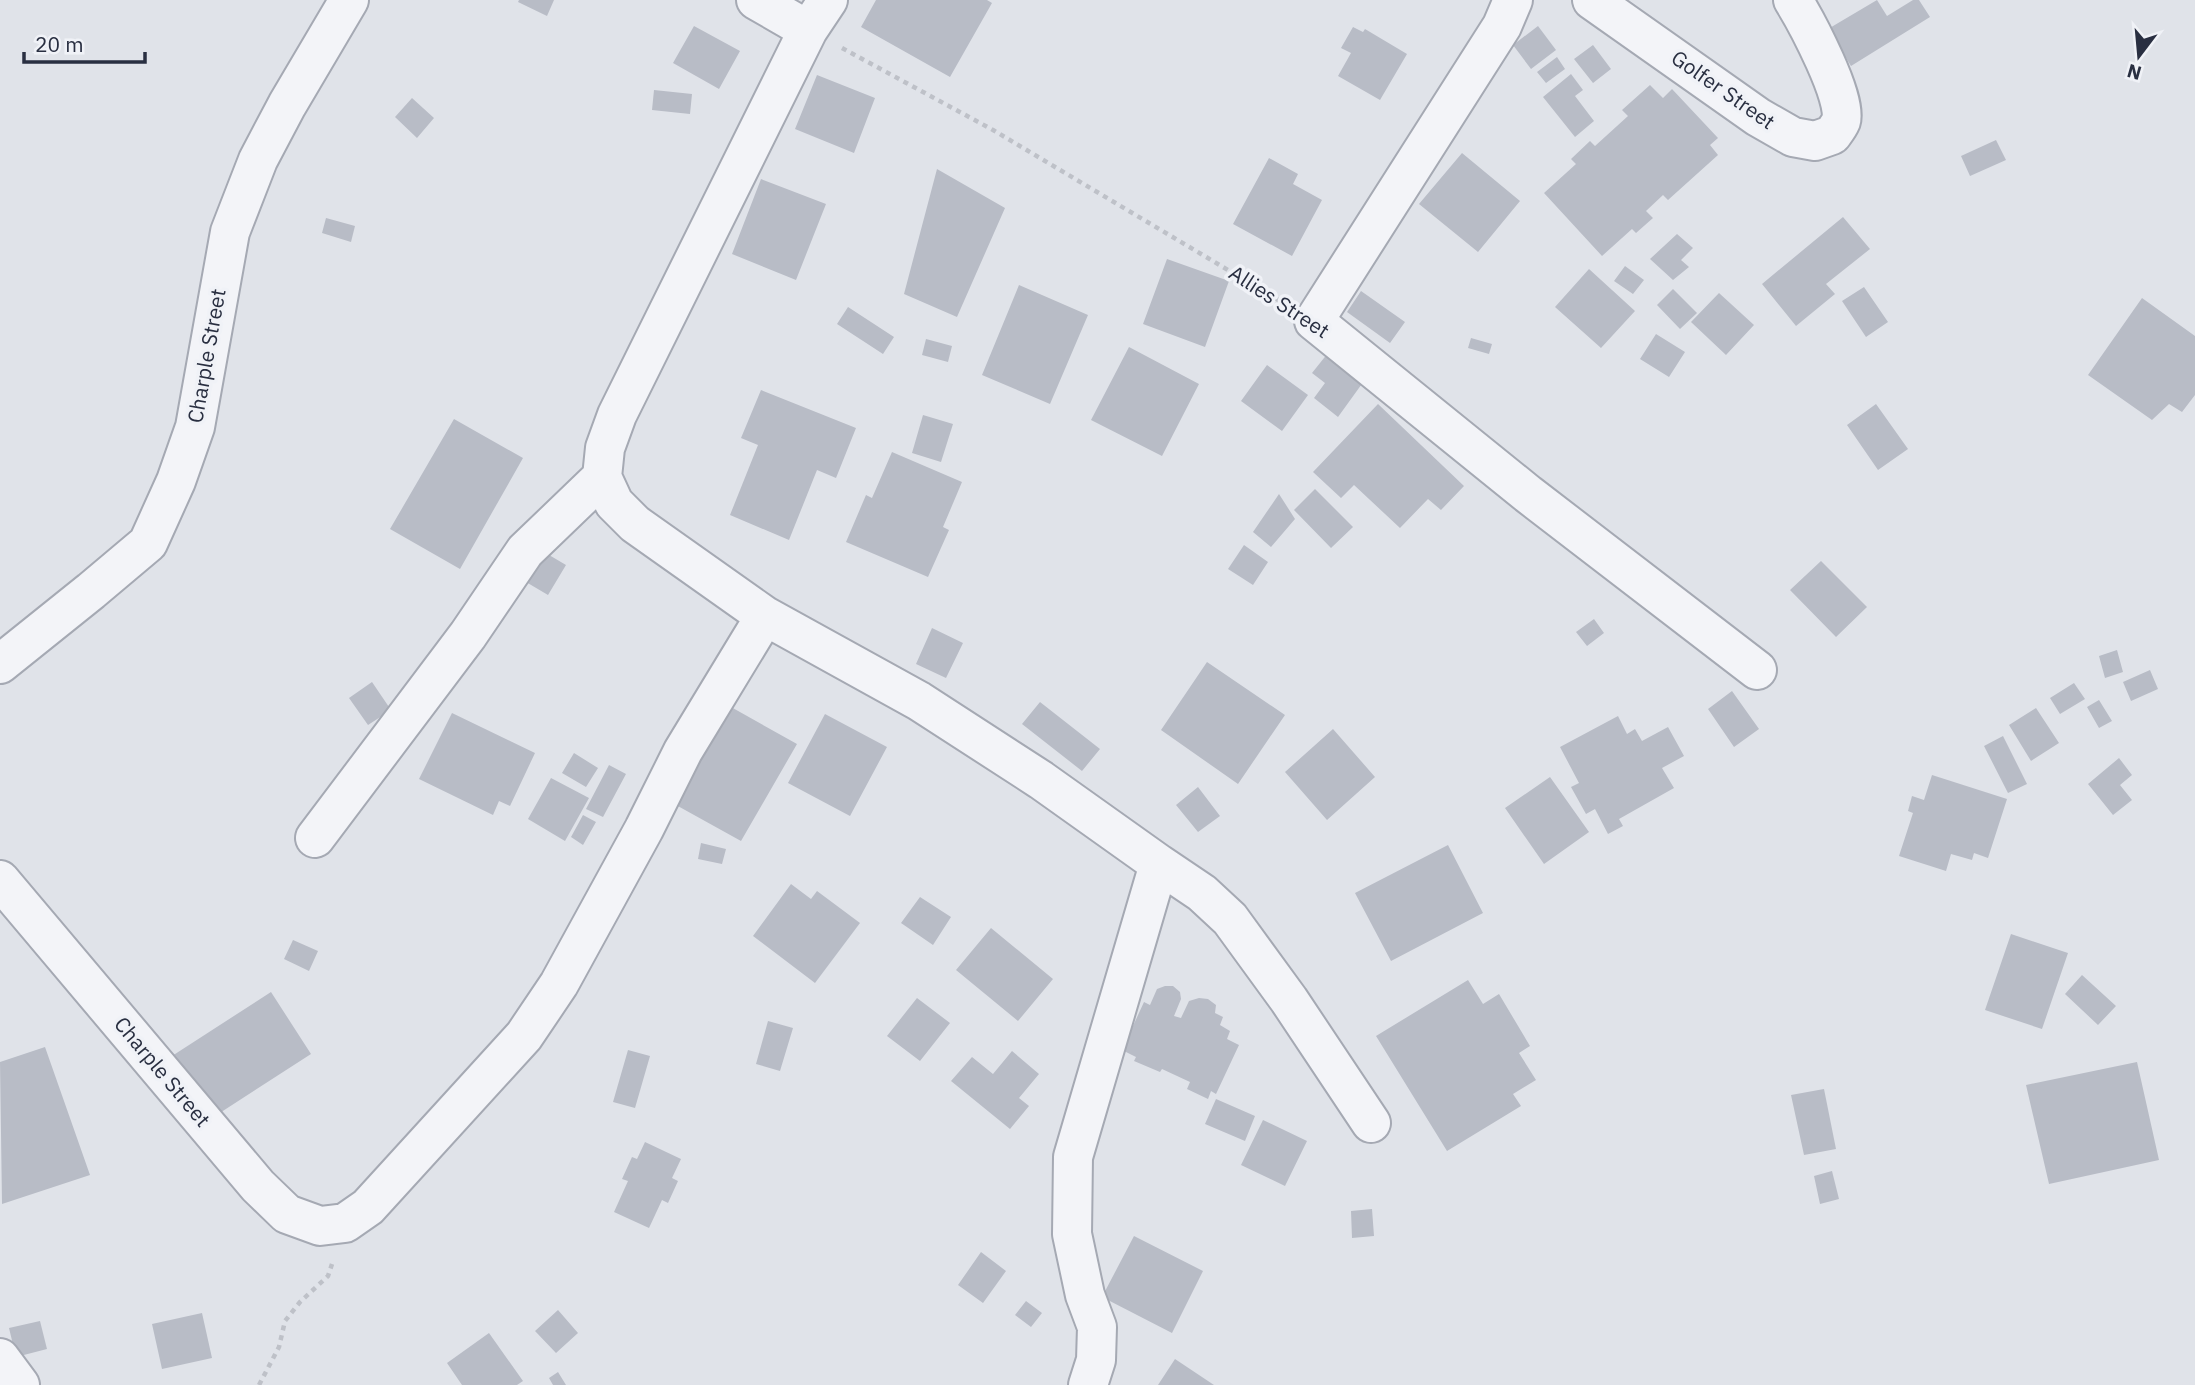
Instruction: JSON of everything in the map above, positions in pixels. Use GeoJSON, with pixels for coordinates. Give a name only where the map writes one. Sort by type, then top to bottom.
{"type":"FeatureCollection","features":[{"type":"Feature","properties":{"kind":"street","name":"Charple Street"},"geometry":{"type":"LineString","coordinates":[[0,664],[148,543],[177,481],[195,427],[230,232],[258,160],[287,104],[349,0]]}},
{"type":"Feature","properties":{"kind":"street"},"geometry":{"type":"LineString","coordinates":[[757,0],[818,15],[617,415],[605,448],[602,477],[614,503],[635,524],[765,616],[919,701],[1041,780],[1202,894],[1230,919],[1289,1000],[1371,1123]]}},
{"type":"Feature","properties":{"kind":"street"},"geometry":{"type":"LineString","coordinates":[[1314,321],[1502,26],[1513,0]]}},
{"type":"Feature","properties":{"kind":"street","name":"Golfer Street"},"geometry":{"type":"LineString","coordinates":[[1592,0],[1758,117],[1793,137],[1815,141],[1832,135],[1841,121],[1841,104],[1793,0]]}},
{"type":"Feature","properties":{"kind":"street","name":"Allies Street"},"geometry":{"type":"LineString","coordinates":[[1314,321],[1528,494],[1757,670]]}},
{"type":"Feature","properties":{"kind":"street"},"geometry":{"type":"LineString","coordinates":[[315,838],[468,635],[525,551],[602,477]]}},
{"type":"Feature","properties":{"kind":"street"},"geometry":{"type":"LineString","coordinates":[[345,1223],[368,1207],[524,1036],[559,984],[644,829],[683,751],[765,616]]}},
{"type":"Feature","properties":{"kind":"street"},"geometry":{"type":"LineString","coordinates":[[1088,1385],[1096,1360],[1097,1327],[1085,1295],[1072,1234],[1073,1157],[1159,864]]}},
{"type":"Feature","properties":{"kind":"street","name":"Charple Street"},"geometry":{"type":"LineString","coordinates":[[0,880],[258,1186],[287,1214],[320,1226],[345,1223]]}},
{"type":"Feature","properties":{"kind":"street"},"geometry":{"type":"LineString","coordinates":[[0,1358],[20,1385]]}},
{"type":"Feature","properties":{"kind":"path","name":"Allies Street"},"geometry":{"type":"LineString","coordinates":[[818,15],[993,130],[1314,321]]}},
{"type":"Feature","properties":{"kind":"path"},"geometry":{"type":"LineString","coordinates":[[259,1385],[279,1347],[285,1321],[300,1302],[328,1276],[345,1223]]}},
{"type":"Feature","properties":{"kind":"building"},"geometry":{"type":"Polygon","coordinates":[[[554,0],[547,16],[518,2],[554,0]]]}},
{"type":"Feature","properties":{"kind":"building"},"geometry":{"type":"Polygon","coordinates":[[[876,0],[987,0],[992,3],[950,77],[861,27],[876,0]]]}},
{"type":"Feature","properties":{"kind":"building"},"geometry":{"type":"Polygon","coordinates":[[[1877,0],[1887,16],[1913,0],[1919,0],[1930,17],[1851,66],[1828,29],[1877,0]]]}},
{"type":"Feature","properties":{"kind":"building"},"geometry":{"type":"Polygon","coordinates":[[[694,26],[740,51],[719,89],[673,63],[694,26]]]}},
{"type":"Feature","properties":{"kind":"building"},"geometry":{"type":"Polygon","coordinates":[[[1538,26],[1556,50],[1531,69],[1513,45],[1538,26]]]}},
{"type":"Feature","properties":{"kind":"building"},"geometry":{"type":"Polygon","coordinates":[[[1353,27],[1363,32],[1365,29],[1407,54],[1380,100],[1338,76],[1351,53],[1341,48],[1353,27]]]}},
{"type":"Feature","properties":{"kind":"building"},"geometry":{"type":"Polygon","coordinates":[[[1593,45],[1611,69],[1593,83],[1574,59],[1593,45]]]}},
{"type":"Feature","properties":{"kind":"building"},"geometry":{"type":"Polygon","coordinates":[[[1557,57],[1565,69],[1546,83],[1537,72],[1557,57]]]}},
{"type":"Feature","properties":{"kind":"building"},"geometry":{"type":"Polygon","coordinates":[[[1571,74],[1583,90],[1575,96],[1594,121],[1575,137],[1543,97],[1571,74]]]}},
{"type":"Feature","properties":{"kind":"building"},"geometry":{"type":"Polygon","coordinates":[[[817,75],[875,98],[854,153],[795,129],[817,75]]]}},
{"type":"Feature","properties":{"kind":"building"},"geometry":{"type":"Polygon","coordinates":[[[1650,85],[1663,98],[1672,89],[1718,138],[1710,145],[1718,155],[1668,200],[1663,195],[1646,211],[1653,218],[1636,233],[1632,229],[1602,256],[1544,193],[1576,164],[1571,159],[1590,141],[1595,146],[1628,116],[1622,110],[1650,85]]]}},
{"type":"Feature","properties":{"kind":"building"},"geometry":{"type":"Polygon","coordinates":[[[654,90],[692,94],[690,114],[652,110],[654,90]]]}},
{"type":"Feature","properties":{"kind":"building"},"geometry":{"type":"Polygon","coordinates":[[[412,98],[434,118],[417,138],[395,117],[412,98]]]}},
{"type":"Feature","properties":{"kind":"building"},"geometry":{"type":"Polygon","coordinates":[[[1996,140],[2006,160],[1970,176],[1961,156],[1996,140]]]}},
{"type":"Feature","properties":{"kind":"building"},"geometry":{"type":"Polygon","coordinates":[[[1462,153],[1520,201],[1478,252],[1419,204],[1462,153]]]}},
{"type":"Feature","properties":{"kind":"building"},"geometry":{"type":"Polygon","coordinates":[[[1269,158],[1298,174],[1293,184],[1322,200],[1292,256],[1233,224],[1269,158]]]}},
{"type":"Feature","properties":{"kind":"building"},"geometry":{"type":"Polygon","coordinates":[[[937,169],[1005,208],[957,317],[904,294],[937,169]]]}},
{"type":"Feature","properties":{"kind":"building"},"geometry":{"type":"Polygon","coordinates":[[[761,179],[826,204],[796,280],[732,254],[761,179]]]}},
{"type":"Feature","properties":{"kind":"building"},"geometry":{"type":"Polygon","coordinates":[[[1843,217],[1870,249],[1826,284],[1835,294],[1796,326],[1762,284],[1843,217]]]}},
{"type":"Feature","properties":{"kind":"building"},"geometry":{"type":"Polygon","coordinates":[[[326,218],[355,226],[351,242],[322,233],[326,218]]]}},
{"type":"Feature","properties":{"kind":"building"},"geometry":{"type":"Polygon","coordinates":[[[1677,234],[1693,248],[1681,260],[1689,267],[1673,280],[1650,259],[1677,234]]]}},
{"type":"Feature","properties":{"kind":"building"},"geometry":{"type":"Polygon","coordinates":[[[1167,259],[1229,281],[1205,347],[1143,324],[1167,259]]]}},
{"type":"Feature","properties":{"kind":"building"},"geometry":{"type":"Polygon","coordinates":[[[1625,266],[1644,280],[1633,294],[1614,281],[1625,266]]]}},
{"type":"Feature","properties":{"kind":"building"},"geometry":{"type":"Polygon","coordinates":[[[1589,269],[1635,311],[1601,348],[1555,307],[1589,269]]]}},
{"type":"Feature","properties":{"kind":"building"},"geometry":{"type":"Polygon","coordinates":[[[1019,285],[1088,315],[1050,404],[982,375],[1019,285]]]}},
{"type":"Feature","properties":{"kind":"building"},"geometry":{"type":"Polygon","coordinates":[[[1864,287],[1888,322],[1866,337],[1842,301],[1864,287]]]}},
{"type":"Feature","properties":{"kind":"building"},"geometry":{"type":"Polygon","coordinates":[[[1673,289],[1697,313],[1680,329],[1657,305],[1673,289]]]}},
{"type":"Feature","properties":{"kind":"building"},"geometry":{"type":"Polygon","coordinates":[[[1361,291],[1405,322],[1390,343],[1347,312],[1361,291]]]}},
{"type":"Feature","properties":{"kind":"building"},"geometry":{"type":"Polygon","coordinates":[[[1719,293],[1754,325],[1726,355],[1691,322],[1719,293]]]}},
{"type":"Feature","properties":{"kind":"building"},"geometry":{"type":"Polygon","coordinates":[[[2142,298],[2195,336],[2195,395],[2182,412],[2169,404],[2152,420],[2088,375],[2142,298]]]}},
{"type":"Feature","properties":{"kind":"building"},"geometry":{"type":"Polygon","coordinates":[[[848,307],[894,337],[883,354],[837,324],[848,307]]]}},
{"type":"Feature","properties":{"kind":"building"},"geometry":{"type":"Polygon","coordinates":[[[1656,334],[1685,352],[1669,377],[1640,359],[1656,334]]]}},
{"type":"Feature","properties":{"kind":"building"},"geometry":{"type":"Polygon","coordinates":[[[1471,338],[1492,344],[1489,354],[1468,348],[1471,338]]]}},
{"type":"Feature","properties":{"kind":"building"},"geometry":{"type":"Polygon","coordinates":[[[926,339],[952,346],[948,362],[922,355],[926,339]]]}},
{"type":"Feature","properties":{"kind":"building"},"geometry":{"type":"Polygon","coordinates":[[[1129,347],[1199,384],[1162,456],[1091,420],[1129,347]]]}},
{"type":"Feature","properties":{"kind":"building"},"geometry":{"type":"Polygon","coordinates":[[[1328,353],[1364,381],[1338,417],[1314,398],[1325,383],[1312,373],[1328,353]]]}},
{"type":"Feature","properties":{"kind":"building"},"geometry":{"type":"Polygon","coordinates":[[[1267,365],[1308,395],[1282,431],[1241,401],[1267,365]]]}},
{"type":"Feature","properties":{"kind":"building"},"geometry":{"type":"Polygon","coordinates":[[[761,390],[856,428],[836,478],[817,470],[789,540],[730,515],[758,445],[741,438],[761,390]]]}},
{"type":"Feature","properties":{"kind":"building"},"geometry":{"type":"Polygon","coordinates":[[[1378,404],[1464,486],[1441,510],[1428,499],[1400,528],[1354,485],[1341,498],[1313,472],[1378,404]]]}},
{"type":"Feature","properties":{"kind":"building"},"geometry":{"type":"Polygon","coordinates":[[[1876,404],[1908,449],[1878,470],[1847,425],[1876,404]]]}},
{"type":"Feature","properties":{"kind":"building"},"geometry":{"type":"Polygon","coordinates":[[[923,415],[953,424],[941,462],[912,453],[923,415]]]}},
{"type":"Feature","properties":{"kind":"building"},"geometry":{"type":"Polygon","coordinates":[[[454,419],[523,458],[460,569],[390,529],[454,419]]]}},
{"type":"Feature","properties":{"kind":"building"},"geometry":{"type":"Polygon","coordinates":[[[892,452],[962,482],[943,527],[949,530],[928,577],[846,542],[866,495],[872,498],[892,452]]]}},
{"type":"Feature","properties":{"kind":"building"},"geometry":{"type":"Polygon","coordinates":[[[1315,489],[1353,527],[1331,548],[1294,510],[1315,489]]]}},
{"type":"Feature","properties":{"kind":"building"},"geometry":{"type":"Polygon","coordinates":[[[1279,494],[1295,519],[1271,547],[1253,532],[1279,494]]]}},
{"type":"Feature","properties":{"kind":"building"},"geometry":{"type":"Polygon","coordinates":[[[1244,545],[1268,562],[1253,585],[1228,569],[1244,545]]]}},
{"type":"Feature","properties":{"kind":"building"},"geometry":{"type":"Polygon","coordinates":[[[544,552],[566,565],[548,595],[526,582],[544,552]]]}},
{"type":"Feature","properties":{"kind":"building"},"geometry":{"type":"Polygon","coordinates":[[[1821,561],[1867,607],[1836,637],[1790,590],[1821,561]]]}},
{"type":"Feature","properties":{"kind":"building"},"geometry":{"type":"Polygon","coordinates":[[[1594,619],[1604,633],[1587,646],[1576,632],[1594,619]]]}},
{"type":"Feature","properties":{"kind":"building"},"geometry":{"type":"Polygon","coordinates":[[[932,628],[963,643],[946,678],[916,664],[932,628]]]}},
{"type":"Feature","properties":{"kind":"building"},"geometry":{"type":"Polygon","coordinates":[[[2117,650],[2123,672],[2105,678],[2099,656],[2117,650]]]}},
{"type":"Feature","properties":{"kind":"building"},"geometry":{"type":"Polygon","coordinates":[[[1207,662],[1285,715],[1238,784],[1161,730],[1207,662]]]}},
{"type":"Feature","properties":{"kind":"building"},"geometry":{"type":"Polygon","coordinates":[[[2150,670],[2158,689],[2131,701],[2123,682],[2150,670]]]}},
{"type":"Feature","properties":{"kind":"building"},"geometry":{"type":"Polygon","coordinates":[[[372,682],[391,710],[368,725],[349,698],[372,682]]]}},
{"type":"Feature","properties":{"kind":"building"},"geometry":{"type":"Polygon","coordinates":[[[2074,683],[2085,699],[2060,714],[2050,698],[2074,683]]]}},
{"type":"Feature","properties":{"kind":"building"},"geometry":{"type":"Polygon","coordinates":[[[1732,691],[1759,729],[1734,747],[1708,709],[1732,691]]]}},
{"type":"Feature","properties":{"kind":"building"},"geometry":{"type":"Polygon","coordinates":[[[2099,700],[2112,721],[2099,728],[2087,707],[2099,700]]]}},
{"type":"Feature","properties":{"kind":"building"},"geometry":{"type":"Polygon","coordinates":[[[1040,702],[1100,749],[1082,771],[1022,724],[1040,702]]]}},
{"type":"Feature","properties":{"kind":"building"},"geometry":{"type":"Polygon","coordinates":[[[731,707],[797,744],[741,841],[676,805],[731,707]]]}},
{"type":"Feature","properties":{"kind":"building"},"geometry":{"type":"Polygon","coordinates":[[[2036,708],[2059,743],[2031,761],[2009,725],[2036,708]]]}},
{"type":"Feature","properties":{"kind":"building"},"geometry":{"type":"Polygon","coordinates":[[[452,713],[535,753],[510,806],[499,801],[493,815],[419,779],[452,713]]]}},
{"type":"Feature","properties":{"kind":"building"},"geometry":{"type":"Polygon","coordinates":[[[825,714],[887,747],[850,816],[788,783],[825,714]]]}},
{"type":"Feature","properties":{"kind":"building"},"geometry":{"type":"Polygon","coordinates":[[[1618,716],[1627,734],[1635,729],[1642,741],[1668,727],[1684,756],[1662,768],[1674,788],[1619,819],[1623,826],[1608,834],[1595,809],[1586,814],[1571,787],[1579,783],[1560,747],[1618,716]]]}},
{"type":"Feature","properties":{"kind":"building"},"geometry":{"type":"Polygon","coordinates":[[[1333,729],[1375,777],[1327,820],[1285,772],[1333,729]]]}},
{"type":"Feature","properties":{"kind":"building"},"geometry":{"type":"Polygon","coordinates":[[[2003,736],[2027,784],[2008,793],[1984,746],[2003,736]]]}},
{"type":"Feature","properties":{"kind":"building"},"geometry":{"type":"Polygon","coordinates":[[[574,753],[598,768],[586,787],[562,773],[574,753]]]}},
{"type":"Feature","properties":{"kind":"building"},"geometry":{"type":"Polygon","coordinates":[[[2119,758],[2132,775],[2120,785],[2132,800],[2113,815],[2088,784],[2119,758]]]}},
{"type":"Feature","properties":{"kind":"building"},"geometry":{"type":"Polygon","coordinates":[[[609,765],[626,774],[603,817],[586,809],[609,765]]]}},
{"type":"Feature","properties":{"kind":"building"},"geometry":{"type":"Polygon","coordinates":[[[1932,775],[2007,799],[1988,858],[1974,853],[1972,860],[1951,854],[1946,871],[1899,856],[1913,813],[1908,811],[1912,796],[1924,800],[1932,775]]]}},
{"type":"Feature","properties":{"kind":"building"},"geometry":{"type":"Polygon","coordinates":[[[1550,777],[1589,832],[1544,864],[1505,808],[1550,777]]]}},
{"type":"Feature","properties":{"kind":"building"},"geometry":{"type":"Polygon","coordinates":[[[551,778],[589,798],[565,841],[528,819],[551,778]]]}},
{"type":"Feature","properties":{"kind":"building"},"geometry":{"type":"Polygon","coordinates":[[[1198,787],[1220,816],[1198,832],[1176,805],[1198,787]]]}},
{"type":"Feature","properties":{"kind":"building"},"geometry":{"type":"Polygon","coordinates":[[[583,815],[596,822],[583,845],[571,837],[583,815]]]}},
{"type":"Feature","properties":{"kind":"building"},"geometry":{"type":"Polygon","coordinates":[[[701,843],[726,849],[722,864],[698,859],[701,843]]]}},
{"type":"Feature","properties":{"kind":"building"},"geometry":{"type":"Polygon","coordinates":[[[1448,845],[1483,913],[1391,961],[1355,893],[1448,845]]]}},
{"type":"Feature","properties":{"kind":"building"},"geometry":{"type":"Polygon","coordinates":[[[791,884],[811,899],[817,891],[860,923],[815,983],[753,936],[791,884]]]}},
{"type":"Feature","properties":{"kind":"building"},"geometry":{"type":"Polygon","coordinates":[[[920,897],[951,917],[933,945],[901,923],[920,897]]]}},
{"type":"Feature","properties":{"kind":"building"},"geometry":{"type":"Polygon","coordinates":[[[991,928],[1053,979],[1018,1021],[956,970],[991,928]]]}},
{"type":"Feature","properties":{"kind":"building"},"geometry":{"type":"Polygon","coordinates":[[[2011,934],[2068,953],[2042,1029],[1985,1010],[2011,934]]]}},
{"type":"Feature","properties":{"kind":"building"},"geometry":{"type":"Polygon","coordinates":[[[293,940],[318,951],[309,971],[284,959],[293,940]]]}},
{"type":"Feature","properties":{"kind":"building"},"geometry":{"type":"Polygon","coordinates":[[[2082,975],[2116,1006],[2098,1025],[2065,994],[2082,975]]]}},
{"type":"Feature","properties":{"kind":"building"},"geometry":{"type":"Polygon","coordinates":[[[1468,980],[1483,1004],[1499,994],[1530,1046],[1519,1053],[1536,1080],[1513,1094],[1521,1106],[1447,1151],[1376,1036],[1468,980]]]}},
{"type":"Feature","properties":{"kind":"building"},"geometry":{"type":"Polygon","coordinates":[[[1173,986],[1180,992],[1181,999],[1174,1016],[1181,1018],[1189,1001],[1208,999],[1216,1005],[1215,1013],[1223,1017],[1220,1025],[1230,1031],[1227,1039],[1239,1045],[1216,1094],[1211,1091],[1208,1099],[1187,1089],[1190,1082],[1162,1069],[1160,1072],[1134,1061],[1136,1057],[1122,1050],[1144,1002],[1150,1005],[1157,989],[1173,986]]]}},
{"type":"Feature","properties":{"kind":"building"},"geometry":{"type":"Polygon","coordinates":[[[271,992],[311,1054],[212,1118],[172,1056],[271,992]]]}},
{"type":"Feature","properties":{"kind":"building"},"geometry":{"type":"Polygon","coordinates":[[[917,998],[950,1023],[920,1061],[887,1036],[917,998]]]}},
{"type":"Feature","properties":{"kind":"building"},"geometry":{"type":"Polygon","coordinates":[[[768,1021],[793,1028],[780,1071],[756,1064],[768,1021]]]}},
{"type":"Feature","properties":{"kind":"building"},"geometry":{"type":"Polygon","coordinates":[[[45,1047],[90,1175],[2,1204],[0,1062],[45,1047]]]}},
{"type":"Feature","properties":{"kind":"building"},"geometry":{"type":"Polygon","coordinates":[[[628,1050],[650,1056],[635,1108],[613,1102],[628,1050]]]}},
{"type":"Feature","properties":{"kind":"building"},"geometry":{"type":"Polygon","coordinates":[[[1012,1051],[1039,1074],[1019,1098],[1029,1106],[1010,1129],[951,1081],[972,1057],[993,1074],[1012,1051]]]}},
{"type":"Feature","properties":{"kind":"building"},"geometry":{"type":"Polygon","coordinates":[[[2137,1062],[2159,1160],[2049,1184],[2026,1085],[2137,1062]]]}},
{"type":"Feature","properties":{"kind":"building"},"geometry":{"type":"Polygon","coordinates":[[[1824,1089],[1836,1149],[1804,1155],[1791,1095],[1824,1089]]]}},
{"type":"Feature","properties":{"kind":"building"},"geometry":{"type":"Polygon","coordinates":[[[1216,1099],[1255,1116],[1245,1141],[1205,1124],[1216,1099]]]}},
{"type":"Feature","properties":{"kind":"building"},"geometry":{"type":"Polygon","coordinates":[[[1263,1120],[1307,1141],[1285,1186],[1241,1165],[1263,1120]]]}},
{"type":"Feature","properties":{"kind":"building"},"geometry":{"type":"Polygon","coordinates":[[[645,1142],[681,1159],[672,1178],[678,1181],[668,1203],[662,1200],[649,1228],[614,1212],[628,1181],[622,1179],[632,1157],[637,1159],[645,1142]]]}},
{"type":"Feature","properties":{"kind":"building"},"geometry":{"type":"Polygon","coordinates":[[[1832,1171],[1839,1199],[1820,1204],[1814,1176],[1832,1171]]]}},
{"type":"Feature","properties":{"kind":"building"},"geometry":{"type":"Polygon","coordinates":[[[1372,1209],[1374,1236],[1352,1238],[1351,1211],[1372,1209]]]}},
{"type":"Feature","properties":{"kind":"building"},"geometry":{"type":"Polygon","coordinates":[[[1134,1236],[1203,1271],[1172,1333],[1102,1297],[1134,1236]]]}},
{"type":"Feature","properties":{"kind":"building"},"geometry":{"type":"Polygon","coordinates":[[[981,1252],[1006,1271],[983,1303],[958,1285],[981,1252]]]}},
{"type":"Feature","properties":{"kind":"building"},"geometry":{"type":"Polygon","coordinates":[[[1026,1301],[1042,1313],[1031,1327],[1015,1315],[1026,1301]]]}},
{"type":"Feature","properties":{"kind":"building"},"geometry":{"type":"Polygon","coordinates":[[[558,1310],[578,1333],[556,1353],[535,1331],[558,1310]]]}},
{"type":"Feature","properties":{"kind":"building"},"geometry":{"type":"Polygon","coordinates":[[[202,1313],[212,1358],[162,1369],[152,1324],[202,1313]]]}},
{"type":"Feature","properties":{"kind":"building"},"geometry":{"type":"Polygon","coordinates":[[[40,1321],[47,1349],[16,1357],[9,1328],[40,1321]]]}},
{"type":"Feature","properties":{"kind":"building"},"geometry":{"type":"Polygon","coordinates":[[[489,1333],[523,1381],[517,1385],[462,1385],[447,1363],[489,1333]]]}},
{"type":"Feature","properties":{"kind":"building"},"geometry":{"type":"Polygon","coordinates":[[[1175,1359],[1214,1385],[1158,1385],[1175,1359]]]}},
{"type":"Feature","properties":{"kind":"building"},"geometry":{"type":"Polygon","coordinates":[[[558,1372],[566,1385],[553,1385],[549,1378],[558,1372]]]}}]}
